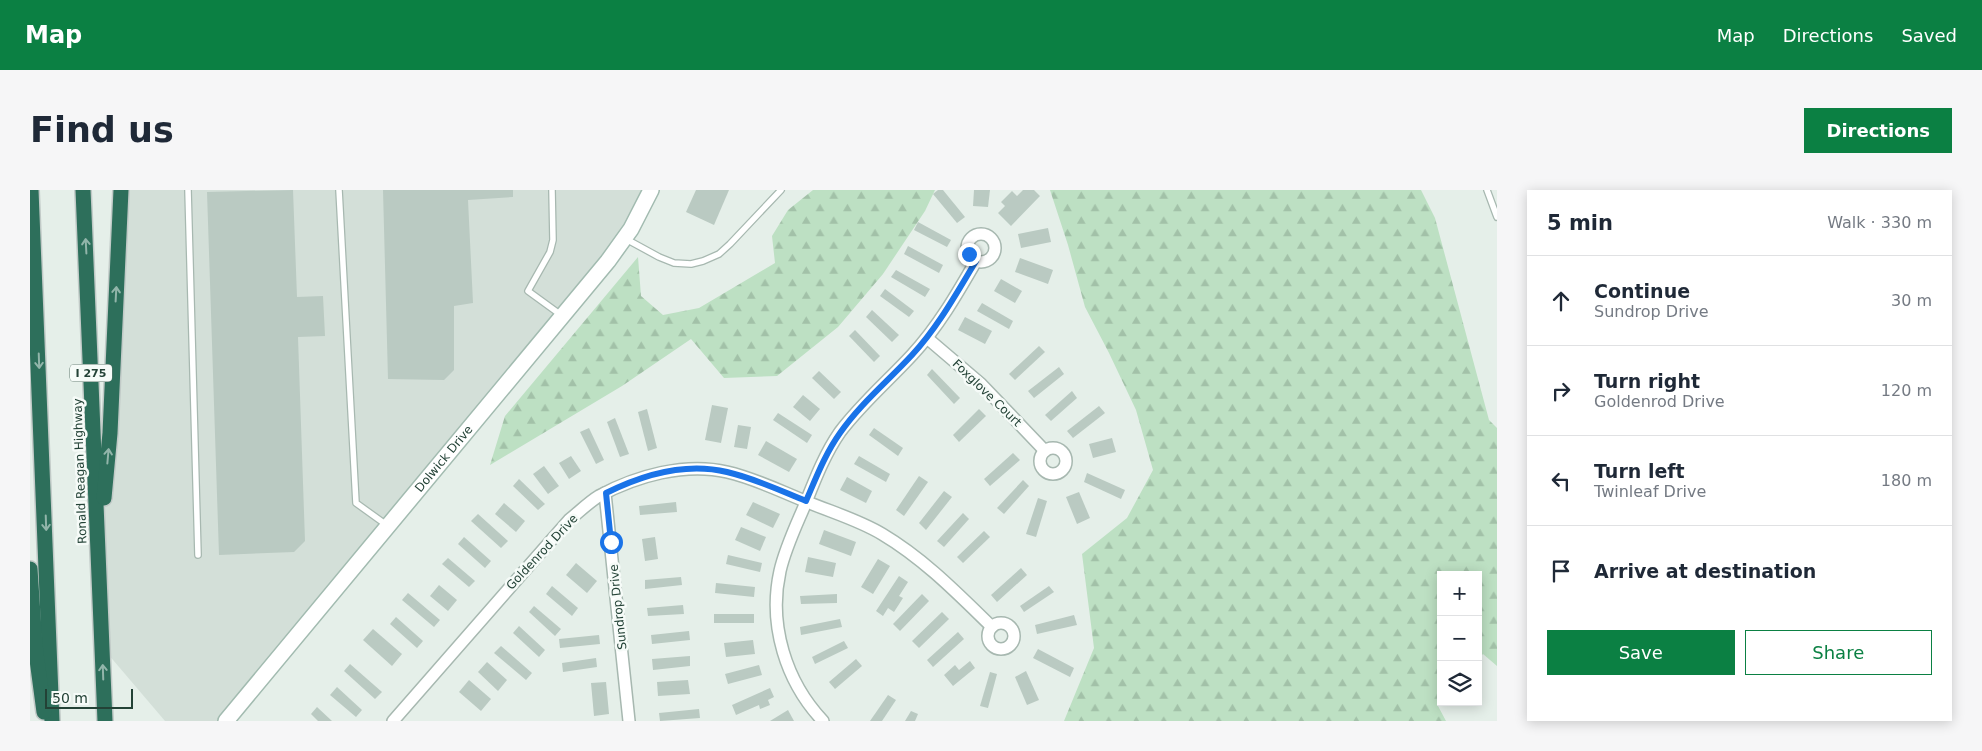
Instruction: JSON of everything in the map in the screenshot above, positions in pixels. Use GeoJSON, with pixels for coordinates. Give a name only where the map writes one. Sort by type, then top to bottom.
{"type":"FeatureCollection","features":[{"type":"Feature","properties":{"kind":"highway"},"geometry":{"type":"LineString","coordinates":[[31,190],[52,721]]}},
{"type":"Feature","properties":{"kind":"highway","name":"Ronald Reagan Highway"},"geometry":{"type":"LineString","coordinates":[[83,190],[104,721]]}},
{"type":"Feature","properties":{"kind":"highway"},"geometry":{"type":"LineString","coordinates":[[98,557],[110,433],[121,190]]}},
{"type":"Feature","properties":{"kind":"highway"},"geometry":{"type":"LineString","coordinates":[[30,569],[35,645],[45,721]]}},
{"type":"Feature","properties":{"kind":"main road","name":"Dolwick Drive"},"geometry":{"type":"LineString","coordinates":[[226,721],[563,316],[624,238],[651,190]]}},
{"type":"Feature","properties":{"kind":"street"},"geometry":{"type":"LineString","coordinates":[[823,721],[805,699],[786,664],[780,642],[777,617],[780,571],[806,501],[840,432],[869,398],[926,338],[950,305],[976,261]]}},
{"type":"Feature","properties":{"kind":"street","name":"Foxglove Court"},"geometry":{"type":"LineString","coordinates":[[926,338],[981,384],[1045,451]]}},
{"type":"Feature","properties":{"kind":"street","name":"Goldenrod Drive"},"geometry":{"type":"LineString","coordinates":[[393,721],[552,538],[570,520],[598,497],[606,493],[655,474],[682,469],[706,469],[727,472],[768,485],[881,533],[911,552],[937,573],[992,627]]}},
{"type":"Feature","properties":{"kind":"street","name":"Sundrop Drive"},"geometry":{"type":"LineString","coordinates":[[606,493],[629,721]]}},
{"type":"Feature","properties":{"kind":"lane"},"geometry":{"type":"LineString","coordinates":[[188,190],[198,555]]}},
{"type":"Feature","properties":{"kind":"lane"},"geometry":{"type":"LineString","coordinates":[[339,190],[356,502],[389,526]]}},
{"type":"Feature","properties":{"kind":"lane"},"geometry":{"type":"LineString","coordinates":[[552,190],[553,240],[550,252],[528,291],[563,316]]}},
{"type":"Feature","properties":{"kind":"lane"},"geometry":{"type":"LineString","coordinates":[[624,238],[674,263],[691,264],[703,261],[718,254],[730,244],[781,190]]}},
{"type":"Feature","properties":{"kind":"lane"},"geometry":{"type":"LineString","coordinates":[[1487,190],[1497,217]]}},
{"type":"Feature","properties":{"kind":"shaded area"},"geometry":{"type":"Polygon","coordinates":[[[121,190],[651,190],[631,229],[226,721],[165,721],[102,647],[98,557],[121,190]]]}},
{"type":"Feature","properties":{"kind":"green space"},"geometry":{"type":"Polygon","coordinates":[[[813,190],[935,190],[925,211],[883,274],[838,327],[777,376],[724,378],[691,339],[622,386],[490,465],[505,416],[638,257],[641,296],[663,315],[699,308],[775,263],[772,236],[788,210],[813,190]]]}},
{"type":"Feature","properties":{"kind":"green space"},"geometry":{"type":"Polygon","coordinates":[[[1050,190],[1421,190],[1435,218],[1489,420],[1497,428],[1497,666],[1482,655],[1482,571],[1437,571],[1437,706],[1446,721],[1064,721],[1094,648],[1082,554],[1127,518],[1153,470],[1136,410],[1085,307],[1050,190]]]}},
{"type":"Feature","properties":{"kind":"building"},"geometry":{"type":"Polygon","coordinates":[[[293,190],[297,297],[323,296],[325,336],[298,337],[305,541],[294,552],[219,555],[207,192],[293,190]]]}},
{"type":"Feature","properties":{"kind":"building"},"geometry":{"type":"Polygon","coordinates":[[[383,190],[513,190],[513,197],[468,200],[473,303],[454,306],[454,370],[444,380],[388,379],[383,190]]]}},
{"type":"Feature","properties":{"kind":"building"},"geometry":{"type":"Polygon","coordinates":[[[696,190],[729,190],[714,225],[686,212],[696,190]]]}},
{"type":"Feature","properties":{"kind":"building"},"geometry":{"type":"Polygon","coordinates":[[[938,190],[943,190],[965,217],[957,223],[933,194],[938,190]]]}},
{"type":"Feature","properties":{"kind":"building"},"geometry":{"type":"Polygon","coordinates":[[[974,190],[990,190],[988,207],[973,206],[974,190]]]}},
{"type":"Feature","properties":{"kind":"building"},"geometry":{"type":"Polygon","coordinates":[[[1023,190],[1034,190],[1040,196],[1011,226],[998,213],[1005,206],[1001,202],[1012,191],[1017,196],[1023,190]]]}},
{"type":"Feature","properties":{"kind":"building"},"geometry":{"type":"Polygon","coordinates":[[[918,222],[951,240],[947,247],[914,230],[918,222]]]}},
{"type":"Feature","properties":{"kind":"building"},"geometry":{"type":"Polygon","coordinates":[[[1048,228],[1051,242],[1021,248],[1018,234],[1048,228]]]}},
{"type":"Feature","properties":{"kind":"building"},"geometry":{"type":"Polygon","coordinates":[[[908,246],[943,265],[939,273],[904,254],[908,246]]]}},
{"type":"Feature","properties":{"kind":"building"},"geometry":{"type":"Polygon","coordinates":[[[1020,258],[1053,270],[1048,284],[1015,272],[1020,258]]]}},
{"type":"Feature","properties":{"kind":"building"},"geometry":{"type":"Polygon","coordinates":[[[896,270],[930,289],[925,297],[891,277],[896,270]]]}},
{"type":"Feature","properties":{"kind":"building"},"geometry":{"type":"Polygon","coordinates":[[[1001,279],[1022,291],[1015,303],[994,291],[1001,279]]]}},
{"type":"Feature","properties":{"kind":"building"},"geometry":{"type":"Polygon","coordinates":[[[885,289],[914,311],[909,317],[880,296],[885,289]]]}},
{"type":"Feature","properties":{"kind":"building"},"geometry":{"type":"Polygon","coordinates":[[[982,303],[1013,321],[1009,329],[977,311],[982,303]]]}},
{"type":"Feature","properties":{"kind":"building"},"geometry":{"type":"Polygon","coordinates":[[[872,310],[899,335],[892,342],[866,317],[872,310]]]}},
{"type":"Feature","properties":{"kind":"building"},"geometry":{"type":"Polygon","coordinates":[[[965,317],[992,331],[985,344],[958,330],[965,317]]]}},
{"type":"Feature","properties":{"kind":"building"},"geometry":{"type":"Polygon","coordinates":[[[855,330],[880,356],[874,362],[849,336],[855,330]]]}},
{"type":"Feature","properties":{"kind":"building"},"geometry":{"type":"Polygon","coordinates":[[[1039,346],[1045,352],[1015,380],[1009,374],[1039,346]]]}},
{"type":"Feature","properties":{"kind":"building"},"geometry":{"type":"Polygon","coordinates":[[[1059,367],[1064,374],[1034,398],[1028,391],[1059,367]]]}},
{"type":"Feature","properties":{"kind":"building"},"geometry":{"type":"Polygon","coordinates":[[[932,369],[960,398],[954,404],[927,375],[932,369]]]}},
{"type":"Feature","properties":{"kind":"building"},"geometry":{"type":"Polygon","coordinates":[[[819,371],[841,392],[834,399],[812,378],[819,371]]]}},
{"type":"Feature","properties":{"kind":"building"},"geometry":{"type":"Polygon","coordinates":[[[1072,391],[1077,398],[1051,421],[1045,415],[1072,391]]]}},
{"type":"Feature","properties":{"kind":"building"},"geometry":{"type":"Polygon","coordinates":[[[803,395],[820,409],[810,421],[793,407],[803,395]]]}},
{"type":"Feature","properties":{"kind":"building"},"geometry":{"type":"Polygon","coordinates":[[[712,405],[728,408],[721,443],[705,440],[712,405]]]}},
{"type":"Feature","properties":{"kind":"building"},"geometry":{"type":"Polygon","coordinates":[[[1099,406],[1105,413],[1073,438],[1067,431],[1099,406]]]}},
{"type":"Feature","properties":{"kind":"building"},"geometry":{"type":"Polygon","coordinates":[[[647,409],[657,448],[648,451],[638,412],[647,409]]]}},
{"type":"Feature","properties":{"kind":"building"},"geometry":{"type":"Polygon","coordinates":[[[979,409],[986,416],[959,442],[953,435],[979,409]]]}},
{"type":"Feature","properties":{"kind":"building"},"geometry":{"type":"Polygon","coordinates":[[[778,413],[812,435],[807,443],[773,420],[778,413]]]}},
{"type":"Feature","properties":{"kind":"building"},"geometry":{"type":"Polygon","coordinates":[[[615,418],[629,454],[620,457],[607,422],[615,418]]]}},
{"type":"Feature","properties":{"kind":"building"},"geometry":{"type":"Polygon","coordinates":[[[738,425],[751,427],[747,449],[734,447],[738,425]]]}},
{"type":"Feature","properties":{"kind":"building"},"geometry":{"type":"Polygon","coordinates":[[[589,428],[604,460],[596,464],[580,432],[589,428]]]}},
{"type":"Feature","properties":{"kind":"building"},"geometry":{"type":"Polygon","coordinates":[[[874,428],[903,448],[898,456],[869,435],[874,428]]]}},
{"type":"Feature","properties":{"kind":"building"},"geometry":{"type":"Polygon","coordinates":[[[1112,438],[1116,452],[1093,458],[1089,444],[1112,438]]]}},
{"type":"Feature","properties":{"kind":"building"},"geometry":{"type":"Polygon","coordinates":[[[766,441],[797,459],[789,472],[758,455],[766,441]]]}},
{"type":"Feature","properties":{"kind":"building"},"geometry":{"type":"Polygon","coordinates":[[[1013,453],[1020,460],[990,486],[984,479],[1013,453]]]}},
{"type":"Feature","properties":{"kind":"building"},"geometry":{"type":"Polygon","coordinates":[[[571,456],[581,471],[569,479],[559,463],[571,456]]]}},
{"type":"Feature","properties":{"kind":"building"},"geometry":{"type":"Polygon","coordinates":[[[859,456],[890,474],[886,482],[854,464],[859,456]]]}},
{"type":"Feature","properties":{"kind":"building"},"geometry":{"type":"Polygon","coordinates":[[[544,466],[559,486],[548,494],[533,474],[544,466]]]}},
{"type":"Feature","properties":{"kind":"building"},"geometry":{"type":"Polygon","coordinates":[[[1087,473],[1125,490],[1121,499],[1084,482],[1087,473]]]}},
{"type":"Feature","properties":{"kind":"building"},"geometry":{"type":"Polygon","coordinates":[[[919,476],[928,482],[904,516],[896,510],[919,476]]]}},
{"type":"Feature","properties":{"kind":"building"},"geometry":{"type":"Polygon","coordinates":[[[847,477],[872,491],[866,503],[840,490],[847,477]]]}},
{"type":"Feature","properties":{"kind":"building"},"geometry":{"type":"Polygon","coordinates":[[[519,479],[545,504],[538,510],[513,486],[519,479]]]}},
{"type":"Feature","properties":{"kind":"building"},"geometry":{"type":"Polygon","coordinates":[[[1023,480],[1029,486],[1004,514],[997,508],[1023,480]]]}},
{"type":"Feature","properties":{"kind":"building"},"geometry":{"type":"Polygon","coordinates":[[[944,491],[952,497],[926,530],[919,523],[944,491]]]}},
{"type":"Feature","properties":{"kind":"building"},"geometry":{"type":"Polygon","coordinates":[[[1079,492],[1090,518],[1077,524],[1066,497],[1079,492]]]}},
{"type":"Feature","properties":{"kind":"building"},"geometry":{"type":"Polygon","coordinates":[[[1038,498],[1047,501],[1036,537],[1026,534],[1038,498]]]}},
{"type":"Feature","properties":{"kind":"building"},"geometry":{"type":"Polygon","coordinates":[[[676,502],[677,512],[640,515],[639,506],[676,502]]]}},
{"type":"Feature","properties":{"kind":"building"},"geometry":{"type":"Polygon","coordinates":[[[753,502],[780,514],[773,528],[746,515],[753,502]]]}},
{"type":"Feature","properties":{"kind":"building"},"geometry":{"type":"Polygon","coordinates":[[[504,503],[525,521],[516,532],[495,514],[504,503]]]}},
{"type":"Feature","properties":{"kind":"building"},"geometry":{"type":"Polygon","coordinates":[[[963,513],[969,519],[944,547],[937,541],[963,513]]]}},
{"type":"Feature","properties":{"kind":"building"},"geometry":{"type":"Polygon","coordinates":[[[478,514],[508,541],[501,548],[471,521],[478,514]]]}},
{"type":"Feature","properties":{"kind":"building"},"geometry":{"type":"Polygon","coordinates":[[[741,527],[766,537],[760,551],[735,540],[741,527]]]}},
{"type":"Feature","properties":{"kind":"building"},"geometry":{"type":"Polygon","coordinates":[[[824,530],[856,542],[851,556],[819,544],[824,530]]]}},
{"type":"Feature","properties":{"kind":"building"},"geometry":{"type":"Polygon","coordinates":[[[984,531],[990,537],[963,563],[957,557],[984,531]]]}},
{"type":"Feature","properties":{"kind":"building"},"geometry":{"type":"Polygon","coordinates":[[[464,537],[491,561],[485,568],[458,544],[464,537]]]}},
{"type":"Feature","properties":{"kind":"building"},"geometry":{"type":"Polygon","coordinates":[[[655,537],[658,559],[645,561],[642,539],[655,537]]]}},
{"type":"Feature","properties":{"kind":"building"},"geometry":{"type":"Polygon","coordinates":[[[728,555],[762,563],[760,572],[726,564],[728,555]]]}},
{"type":"Feature","properties":{"kind":"building"},"geometry":{"type":"Polygon","coordinates":[[[808,557],[836,563],[833,577],[805,572],[808,557]]]}},
{"type":"Feature","properties":{"kind":"building"},"geometry":{"type":"Polygon","coordinates":[[[448,558],[475,581],[469,587],[442,564],[448,558]]]}},
{"type":"Feature","properties":{"kind":"building"},"geometry":{"type":"Polygon","coordinates":[[[878,559],[890,566],[873,594],[861,587],[878,559]]]}},
{"type":"Feature","properties":{"kind":"building"},"geometry":{"type":"Polygon","coordinates":[[[576,563],[597,581],[587,593],[566,575],[576,563]]]}},
{"type":"Feature","properties":{"kind":"building"},"geometry":{"type":"Polygon","coordinates":[[[1021,568],[1027,575],[997,602],[991,595],[1021,568]]]}},
{"type":"Feature","properties":{"kind":"building"},"geometry":{"type":"Polygon","coordinates":[[[899,576],[908,582],[899,596],[903,598],[894,612],[888,608],[883,616],[876,611],[899,576]]]}},
{"type":"Feature","properties":{"kind":"building"},"geometry":{"type":"Polygon","coordinates":[[[681,577],[682,585],[645,589],[645,580],[681,577]]]}},
{"type":"Feature","properties":{"kind":"building"},"geometry":{"type":"Polygon","coordinates":[[[716,583],[755,587],[754,597],[715,593],[716,583]]]}},
{"type":"Feature","properties":{"kind":"building"},"geometry":{"type":"Polygon","coordinates":[[[439,585],[457,600],[448,611],[430,596],[439,585]]]}},
{"type":"Feature","properties":{"kind":"building"},"geometry":{"type":"Polygon","coordinates":[[[552,586],[578,608],[572,616],[546,594],[552,586]]]}},
{"type":"Feature","properties":{"kind":"building"},"geometry":{"type":"Polygon","coordinates":[[[1049,586],[1054,592],[1024,612],[1020,606],[1049,586]]]}},
{"type":"Feature","properties":{"kind":"building"},"geometry":{"type":"Polygon","coordinates":[[[408,593],[440,620],[434,627],[402,600],[408,593]]]}},
{"type":"Feature","properties":{"kind":"building"},"geometry":{"type":"Polygon","coordinates":[[[837,594],[837,603],[801,604],[800,596],[837,594]]]}},
{"type":"Feature","properties":{"kind":"building"},"geometry":{"type":"Polygon","coordinates":[[[922,594],[929,601],[900,631],[893,624],[922,594]]]}},
{"type":"Feature","properties":{"kind":"building"},"geometry":{"type":"Polygon","coordinates":[[[683,605],[684,614],[648,616],[647,608],[683,605]]]}},
{"type":"Feature","properties":{"kind":"building"},"geometry":{"type":"Polygon","coordinates":[[[534,606],[561,629],[555,636],[529,612],[534,606]]]}},
{"type":"Feature","properties":{"kind":"building"},"geometry":{"type":"Polygon","coordinates":[[[942,612],[949,619],[919,648],[912,641],[942,612]]]}},
{"type":"Feature","properties":{"kind":"building"},"geometry":{"type":"Polygon","coordinates":[[[714,614],[754,614],[754,623],[714,623],[714,614]]]}},
{"type":"Feature","properties":{"kind":"building"},"geometry":{"type":"Polygon","coordinates":[[[1074,615],[1077,625],[1037,634],[1035,625],[1074,615]]]}},
{"type":"Feature","properties":{"kind":"building"},"geometry":{"type":"Polygon","coordinates":[[[396,617],[423,641],[417,648],[390,624],[396,617]]]}},
{"type":"Feature","properties":{"kind":"building"},"geometry":{"type":"Polygon","coordinates":[[[840,619],[842,627],[801,635],[800,627],[840,619]]]}},
{"type":"Feature","properties":{"kind":"building"},"geometry":{"type":"Polygon","coordinates":[[[519,626],[545,650],[539,657],[513,633],[519,626]]]}},
{"type":"Feature","properties":{"kind":"building"},"geometry":{"type":"Polygon","coordinates":[[[373,629],[402,654],[392,666],[363,640],[373,629]]]}},
{"type":"Feature","properties":{"kind":"building"},"geometry":{"type":"Polygon","coordinates":[[[689,631],[690,640],[652,644],[651,635],[689,631]]]}},
{"type":"Feature","properties":{"kind":"building"},"geometry":{"type":"Polygon","coordinates":[[[958,632],[964,639],[933,667],[927,660],[958,632]]]}},
{"type":"Feature","properties":{"kind":"building"},"geometry":{"type":"Polygon","coordinates":[[[599,635],[600,644],[560,648],[559,639],[599,635]]]}},
{"type":"Feature","properties":{"kind":"building"},"geometry":{"type":"Polygon","coordinates":[[[753,640],[755,654],[726,657],[724,643],[753,640]]]}},
{"type":"Feature","properties":{"kind":"building"},"geometry":{"type":"Polygon","coordinates":[[[844,641],[848,648],[815,664],[812,657],[844,641]]]}},
{"type":"Feature","properties":{"kind":"building"},"geometry":{"type":"Polygon","coordinates":[[[501,646],[532,673],[526,680],[494,653],[501,646]]]}},
{"type":"Feature","properties":{"kind":"building"},"geometry":{"type":"Polygon","coordinates":[[[1038,649],[1074,668],[1070,677],[1033,658],[1038,649]]]}},
{"type":"Feature","properties":{"kind":"building"},"geometry":{"type":"Polygon","coordinates":[[[690,656],[690,666],[653,670],[652,659],[690,656]]]}},
{"type":"Feature","properties":{"kind":"building"},"geometry":{"type":"Polygon","coordinates":[[[596,658],[597,667],[563,672],[562,663],[596,658]]]}},
{"type":"Feature","properties":{"kind":"building"},"geometry":{"type":"Polygon","coordinates":[[[856,659],[862,666],[835,689],[829,682],[856,659]]]}},
{"type":"Feature","properties":{"kind":"building"},"geometry":{"type":"Polygon","coordinates":[[[970,661],[975,668],[953,686],[944,675],[955,665],[959,670],[970,661]]]}},
{"type":"Feature","properties":{"kind":"building"},"geometry":{"type":"Polygon","coordinates":[[[487,662],[507,680],[498,691],[478,672],[487,662]]]}},
{"type":"Feature","properties":{"kind":"building"},"geometry":{"type":"Polygon","coordinates":[[[350,664],[382,692],[375,699],[344,671],[350,664]]]}},
{"type":"Feature","properties":{"kind":"building"},"geometry":{"type":"Polygon","coordinates":[[[759,665],[762,675],[728,684],[725,674],[759,665]]]}},
{"type":"Feature","properties":{"kind":"building"},"geometry":{"type":"Polygon","coordinates":[[[1026,671],[1039,700],[1027,705],[1015,677],[1026,671]]]}},
{"type":"Feature","properties":{"kind":"building"},"geometry":{"type":"Polygon","coordinates":[[[990,672],[997,674],[988,708],[980,706],[990,672]]]}},
{"type":"Feature","properties":{"kind":"building"},"geometry":{"type":"Polygon","coordinates":[[[469,680],[491,699],[481,711],[459,692],[469,680]]]}},
{"type":"Feature","properties":{"kind":"building"},"geometry":{"type":"Polygon","coordinates":[[[688,680],[690,694],[658,696],[657,682],[688,680]]]}},
{"type":"Feature","properties":{"kind":"building"},"geometry":{"type":"Polygon","coordinates":[[[606,682],[609,714],[594,716],[591,683],[606,682]]]}},
{"type":"Feature","properties":{"kind":"building"},"geometry":{"type":"Polygon","coordinates":[[[337,687],[362,710],[356,717],[330,695],[337,687]]]}},
{"type":"Feature","properties":{"kind":"building"},"geometry":{"type":"Polygon","coordinates":[[[770,688],[774,697],[768,700],[770,705],[760,709],[759,705],[736,715],[732,705],[770,688]]]}},
{"type":"Feature","properties":{"kind":"building"},"geometry":{"type":"Polygon","coordinates":[[[888,695],[896,700],[882,721],[870,721],[888,695]]]}},
{"type":"Feature","properties":{"kind":"building"},"geometry":{"type":"Polygon","coordinates":[[[317,707],[332,721],[318,721],[311,714],[317,707]]]}},
{"type":"Feature","properties":{"kind":"building"},"geometry":{"type":"Polygon","coordinates":[[[699,709],[700,718],[660,721],[659,713],[699,709]]]}},
{"type":"Feature","properties":{"kind":"building"},"geometry":{"type":"Polygon","coordinates":[[[788,710],[794,721],[770,721],[788,710]]]}},
{"type":"Feature","properties":{"kind":"building"},"geometry":{"type":"Polygon","coordinates":[[[911,711],[918,714],[915,721],[905,721],[911,711]]]}},
{"type":"Feature","properties":{"kind":"route"},"geometry":{"type":"LineString","coordinates":[[611,542],[606,493],[655,474],[682,469],[706,469],[727,472],[768,485],[806,501],[840,432],[869,398],[912,355],[950,305],[976,261],[969,254]]}}]}
